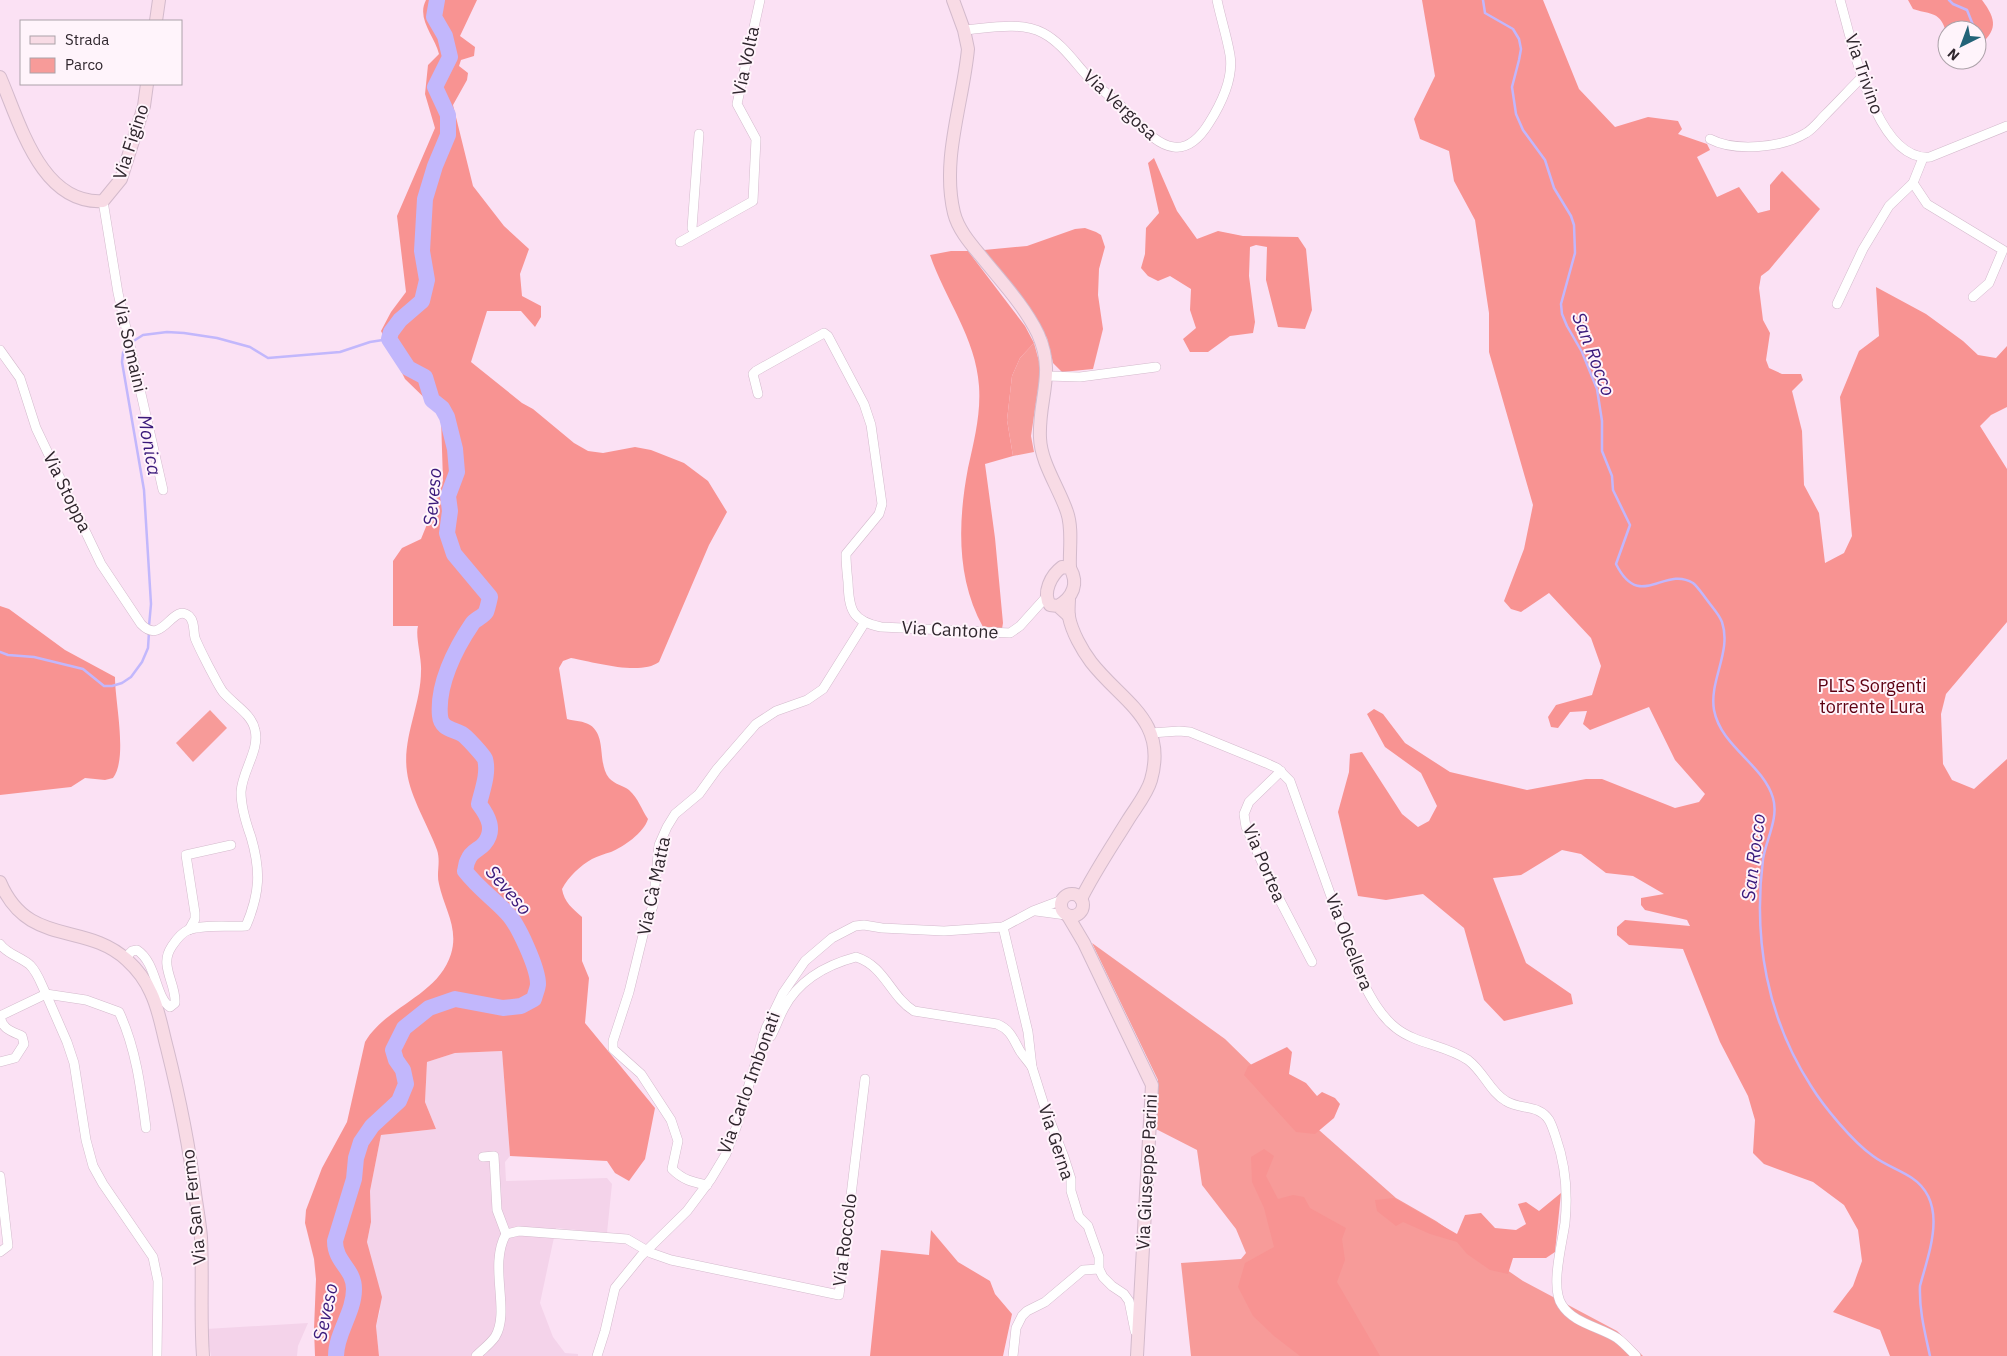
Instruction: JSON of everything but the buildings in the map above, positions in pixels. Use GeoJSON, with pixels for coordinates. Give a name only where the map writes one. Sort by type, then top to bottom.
{"type":"FeatureCollection","features":[{"type":"Feature","properties":{"kind":"street"},"geometry":{"type":"LineString","coordinates":[[156,20],[158,0]]}},
{"type":"Feature","properties":{"kind":"street","name":"Via Volta"},"geometry":{"type":"LineString","coordinates":[[680,242],[753,201],[756,139],[737,104],[760,0]]}},
{"type":"Feature","properties":{"kind":"street"},"geometry":{"type":"LineString","coordinates":[[953,0],[964,30],[968,49],[949,172],[954,215],[965,237],[1029,317],[1039,335],[1044,351],[1047,376],[1040,424],[1040,440],[1042,453],[1068,513],[1070,529],[1064,569],[1050,583],[1052,602],[1069,616]]}},
{"type":"Feature","properties":{"kind":"street","name":"Via Vergosa"},"geometry":{"type":"LineString","coordinates":[[964,30],[1020,27],[1043,33],[1054,41],[1089,77],[1146,130],[1160,142],[1176,148],[1186,146],[1197,140],[1217,110],[1226,90],[1230,58],[1217,0]]}},
{"type":"Feature","properties":{"kind":"street","name":"Via Trivino"},"geometry":{"type":"LineString","coordinates":[[1840,0],[1875,113],[1895,142],[1909,154],[1923,158]]}},
{"type":"Feature","properties":{"kind":"street"},"geometry":{"type":"LineString","coordinates":[[1710,139],[1730,147],[1747,148],[1776,144],[1798,137],[1812,128],[1863,76]]}},
{"type":"Feature","properties":{"kind":"street","name":"Via Figino"},"geometry":{"type":"LineString","coordinates":[[0,77],[37,162],[59,187],[72,196],[86,202],[103,201],[121,179],[144,106],[147,85]]}},
{"type":"Feature","properties":{"kind":"street"},"geometry":{"type":"LineString","coordinates":[[1837,304],[1863,249],[1889,206],[1913,183],[1923,158],[1936,155],[2007,126]]}},
{"type":"Feature","properties":{"kind":"street"},"geometry":{"type":"LineString","coordinates":[[695,234],[692,228],[699,134]]}},
{"type":"Feature","properties":{"kind":"street"},"geometry":{"type":"LineString","coordinates":[[1913,183],[1927,204],[2005,249],[1988,283],[1973,297]]}},
{"type":"Feature","properties":{"kind":"street","name":"Via Somaini"},"geometry":{"type":"LineString","coordinates":[[103,201],[118,293],[163,490]]}},
{"type":"Feature","properties":{"kind":"street","name":"Via Cantone"},"geometry":{"type":"LineString","coordinates":[[758,394],[754,374],[756,371],[824,333],[828,336],[864,404],[872,425],[882,504],[879,514],[846,554],[849,603],[856,616],[864,622],[881,627],[1010,633],[1020,626],[1037,608],[1052,602]]}},
{"type":"Feature","properties":{"kind":"street","name":"Via Stoppa"},"geometry":{"type":"LineString","coordinates":[[0,350],[20,378],[36,428],[101,564],[150,630],[162,629],[176,615],[182,613],[188,615],[192,621],[195,637],[210,669],[224,692],[252,722],[255,730],[254,746],[245,770],[241,792],[244,814],[258,868],[258,887],[246,926],[188,930]]}},
{"type":"Feature","properties":{"kind":"street"},"geometry":{"type":"LineString","coordinates":[[1047,376],[1080,377],[1156,367]]}},
{"type":"Feature","properties":{"kind":"street"},"geometry":{"type":"LineString","coordinates":[[1064,569],[1075,580],[1074,589],[1069,598],[1069,616],[1073,629],[1091,661],[1138,711],[1151,733],[1155,747],[1151,782],[1074,901]]}},
{"type":"Feature","properties":{"kind":"street"},"geometry":{"type":"LineString","coordinates":[[1052,602],[1069,598]]}},
{"type":"Feature","properties":{"kind":"street","name":"Via Cà Matta"},"geometry":{"type":"LineString","coordinates":[[707,1185],[688,1181],[672,1169],[678,1141],[671,1120],[640,1074],[613,1049],[613,1041],[629,992],[646,923],[653,906],[659,845],[675,814],[698,794],[756,724],[776,711],[807,700],[823,689],[864,622]]}},
{"type":"Feature","properties":{"kind":"street"},"geometry":{"type":"LineString","coordinates":[[1151,733],[1190,732],[1281,771]]}},
{"type":"Feature","properties":{"kind":"street","name":"Via Portea"},"geometry":{"type":"LineString","coordinates":[[1281,771],[1248,802],[1244,814],[1246,827],[1273,887],[1312,962]]}},
{"type":"Feature","properties":{"kind":"street","name":"Via Olcellera"},"geometry":{"type":"LineString","coordinates":[[1281,771],[1290,781],[1359,975],[1371,999],[1382,1015],[1396,1028],[1468,1060],[1482,1072],[1499,1098],[1510,1104],[1540,1111],[1550,1121],[1563,1160],[1567,1181],[1565,1220],[1557,1277],[1558,1296],[1562,1306],[1573,1316],[1616,1338],[1636,1356]]}},
{"type":"Feature","properties":{"kind":"street"},"geometry":{"type":"LineString","coordinates":[[125,958],[132,951],[137,950],[142,953],[152,968],[164,1000],[170,1007],[175,1002],[167,959],[173,944],[188,930],[195,919],[186,854],[231,845]]}},
{"type":"Feature","properties":{"kind":"street","name":"Via San Fermo"},"geometry":{"type":"LineString","coordinates":[[0,882],[14,907],[25,917],[54,931],[105,944],[125,958],[141,973],[153,995],[177,1088],[190,1153],[201,1238],[200,1318],[203,1356]]}},
{"type":"Feature","properties":{"kind":"street","name":"Via Carlo Imbonati"},"geometry":{"type":"LineString","coordinates":[[596,1356],[605,1331],[614,1288],[647,1250],[682,1216],[707,1185],[726,1154],[736,1128],[763,1036],[783,993],[799,968],[818,949],[850,927],[864,925],[882,928],[944,931],[1002,927],[1033,911],[1074,901]]}},
{"type":"Feature","properties":{"kind":"street","name":"Via Giuseppe Parini"},"geometry":{"type":"LineString","coordinates":[[1084,943],[1074,901],[1061,908],[1084,943],[1152,1085],[1137,1356]]}},
{"type":"Feature","properties":{"kind":"street"},"geometry":{"type":"LineString","coordinates":[[1033,911],[1067,916]]}},
{"type":"Feature","properties":{"kind":"street","name":"Via Gerna"},"geometry":{"type":"LineString","coordinates":[[1002,927],[1028,1032],[1032,1067],[1064,1157],[1079,1217],[1088,1226],[1099,1257],[1103,1277],[1124,1294],[1129,1302],[1138,1340]]}},
{"type":"Feature","properties":{"kind":"street"},"geometry":{"type":"LineString","coordinates":[[0,944],[3,948],[30,965],[38,976],[67,1042],[74,1063],[93,1166],[103,1184],[153,1257],[158,1281],[157,1356]]}},
{"type":"Feature","properties":{"kind":"street"},"geometry":{"type":"LineString","coordinates":[[763,1036],[772,1036],[785,1006],[800,986],[815,974],[841,961],[856,958],[877,969],[905,1004],[914,1011],[1003,1026],[1014,1037],[1019,1050],[1032,1067]]}},
{"type":"Feature","properties":{"kind":"street"},"geometry":{"type":"LineString","coordinates":[[0,1062],[14,1058],[24,1044],[22,1036],[9,1031],[1,1023],[1,1010],[46,994],[86,1000],[120,1012],[127,1029],[140,1083],[146,1128]]}},
{"type":"Feature","properties":{"kind":"street","name":"Via Roccolo"},"geometry":{"type":"LineString","coordinates":[[647,1250],[671,1260],[691,1265],[839,1295],[865,1080]]}},
{"type":"Feature","properties":{"kind":"street"},"geometry":{"type":"LineString","coordinates":[[483,1157],[494,1156],[497,1210],[506,1234]]}},
{"type":"Feature","properties":{"kind":"street"},"geometry":{"type":"LineString","coordinates":[[0,1176],[8,1246],[0,1252]]}},
{"type":"Feature","properties":{"kind":"street"},"geometry":{"type":"LineString","coordinates":[[476,1356],[495,1336],[499,1326],[498,1259],[500,1245],[506,1234],[519,1231],[610,1237],[627,1239],[647,1250]]}},
{"type":"Feature","properties":{"kind":"street"},"geometry":{"type":"LineString","coordinates":[[1013,1356],[1016,1328],[1027,1311],[1045,1302],[1083,1270],[1100,1269]]}},
{"type":"Feature","properties":{"kind":"shaded area"},"geometry":{"type":"Polygon","coordinates":[[[502,1051],[510,1156],[505,1162],[506,1181],[607,1178],[612,1184],[607,1233],[556,1228],[540,1303],[553,1337],[565,1353],[578,1354],[578,1356],[379,1356],[376,1326],[380,1311],[367,1242],[371,1222],[370,1191],[381,1135],[436,1129],[425,1102],[427,1062],[455,1053],[502,1051]]]}},
{"type":"Feature","properties":{"kind":"shaded area"},"geometry":{"type":"Polygon","coordinates":[[[308,1323],[298,1346],[297,1356],[211,1356],[206,1329],[308,1323]]]}},
{"type":"Feature","properties":{"kind":"green space"},"geometry":{"type":"Polygon","coordinates":[[[426,0],[477,0],[460,36],[475,47],[474,56],[461,60],[459,66],[468,73],[467,80],[453,105],[473,186],[504,226],[529,249],[520,274],[522,296],[541,306],[541,317],[535,327],[521,311],[487,311],[471,362],[574,443],[588,451],[603,453],[635,447],[651,450],[684,463],[708,481],[727,512],[709,545],[659,662],[651,666],[629,668],[571,658],[563,661],[559,668],[567,719],[588,724],[595,730],[600,743],[605,772],[614,782],[632,793],[648,819],[642,829],[632,839],[616,850],[594,858],[583,865],[571,876],[562,889],[572,908],[582,917],[582,961],[589,978],[585,1023],[655,1108],[645,1159],[629,1181],[615,1173],[607,1161],[510,1156],[502,1051],[455,1053],[427,1062],[425,1102],[436,1129],[381,1135],[370,1191],[371,1222],[367,1242],[382,1297],[376,1326],[379,1356],[315,1356],[316,1279],[314,1259],[305,1223],[306,1210],[322,1168],[347,1122],[365,1042],[385,1019],[424,991],[435,980],[444,968],[453,945],[450,918],[438,880],[439,859],[437,850],[412,792],[407,772],[407,747],[420,684],[421,666],[417,636],[418,626],[393,626],[393,561],[402,548],[421,539],[432,512],[432,499],[443,481],[441,418],[440,413],[405,379],[381,331],[391,312],[406,292],[397,216],[435,128],[425,94],[428,65],[439,54],[423,14],[426,0]]]}},
{"type":"Feature","properties":{"kind":"green space","name":"PLIS Sorgenti torrente Lura"},"geometry":{"type":"Polygon","coordinates":[[[1422,0],[1543,0],[1579,89],[1615,127],[1648,117],[1678,121],[1682,129],[1678,134],[1707,144],[1710,150],[1697,157],[1717,197],[1739,187],[1758,213],[1770,210],[1770,185],[1782,171],[1820,209],[1769,270],[1761,276],[1759,288],[1763,320],[1770,333],[1766,360],[1769,368],[1782,374],[1801,374],[1803,380],[1792,391],[1802,431],[1804,485],[1819,513],[1825,563],[1844,553],[1852,536],[1840,397],[1859,351],[1879,336],[1876,287],[1926,314],[1963,341],[1978,355],[1996,358],[2007,346],[2007,407],[1991,415],[1980,426],[2007,469],[2007,622],[1946,694],[1941,714],[1943,764],[1952,780],[1974,789],[2007,759],[2007,1356],[1890,1356],[1880,1330],[1833,1312],[1853,1286],[1862,1261],[1858,1230],[1844,1205],[1813,1182],[1764,1164],[1753,1153],[1755,1120],[1748,1096],[1720,1042],[1683,949],[1629,945],[1617,935],[1617,927],[1625,920],[1690,926],[1687,920],[1645,910],[1641,905],[1641,898],[1664,894],[1633,876],[1606,873],[1581,854],[1562,850],[1521,875],[1493,878],[1526,963],[1571,994],[1573,1004],[1504,1021],[1484,1000],[1464,928],[1423,894],[1386,900],[1358,896],[1338,812],[1349,772],[1350,754],[1362,752],[1402,814],[1418,827],[1429,821],[1437,806],[1421,773],[1385,747],[1367,714],[1374,709],[1383,714],[1405,743],[1450,772],[1527,790],[1586,779],[1602,779],[1675,808],[1699,802],[1705,794],[1675,760],[1649,707],[1590,730],[1583,724],[1587,711],[1570,712],[1558,728],[1551,727],[1548,717],[1556,705],[1592,695],[1601,666],[1591,638],[1549,593],[1521,612],[1511,609],[1504,601],[1524,549],[1533,505],[1489,352],[1489,313],[1475,220],[1454,181],[1449,151],[1420,139],[1414,119],[1435,76],[1422,0]]]}},
{"type":"Feature","properties":{"kind":"green space"},"geometry":{"type":"Polygon","coordinates":[[[1908,0],[1982,0],[1993,19],[1992,30],[1987,38],[1987,20],[1941,20],[1932,14],[1913,9],[1908,0]]]}},
{"type":"Feature","properties":{"kind":"green space"},"geometry":{"type":"Polygon","coordinates":[[[1154,158],[1177,211],[1197,239],[1218,231],[1243,236],[1298,237],[1306,249],[1312,310],[1305,329],[1278,327],[1266,280],[1267,247],[1256,245],[1250,247],[1249,276],[1255,322],[1253,333],[1230,336],[1208,352],[1190,352],[1183,339],[1196,328],[1190,310],[1191,289],[1170,276],[1158,281],[1148,276],[1141,268],[1145,254],[1146,228],[1159,213],[1148,163],[1154,158]]]}},
{"type":"Feature","properties":{"kind":"green space"},"geometry":{"type":"Polygon","coordinates":[[[1085,228],[1101,235],[1105,247],[1099,269],[1098,295],[1103,329],[1093,369],[1062,372],[1053,363],[1047,338],[1036,319],[984,250],[1027,246],[1075,229],[1085,228]]]}},
{"type":"Feature","properties":{"kind":"green space"},"geometry":{"type":"Polygon","coordinates":[[[951,251],[968,251],[1025,326],[1034,343],[1020,358],[1012,376],[1007,420],[1013,456],[985,464],[995,538],[1002,629],[983,627],[974,608],[964,569],[961,529],[962,508],[978,417],[979,386],[977,368],[972,351],[930,255],[951,251]]]}},
{"type":"Feature","properties":{"kind":"green space"},"geometry":{"type":"Polygon","coordinates":[[[1034,343],[1040,365],[1031,436],[1034,452],[1013,456],[1007,420],[1012,376],[1020,358],[1034,343]]]}},
{"type":"Feature","properties":{"kind":"green space"},"geometry":{"type":"Polygon","coordinates":[[[0,606],[9,609],[65,650],[115,677],[120,730],[120,757],[113,778],[105,780],[85,778],[71,787],[0,795],[0,606]]]}},
{"type":"Feature","properties":{"kind":"green space"},"geometry":{"type":"Polygon","coordinates":[[[210,710],[227,728],[193,762],[176,743],[210,710]]]}},
{"type":"Feature","properties":{"kind":"green space"},"geometry":{"type":"Polygon","coordinates":[[[1092,943],[1225,1039],[1311,1123],[1396,1198],[1436,1221],[1523,1281],[1617,1331],[1643,1356],[1191,1356],[1181,1263],[1241,1259],[1246,1253],[1236,1229],[1202,1185],[1197,1150],[1154,1128],[1158,1080],[1092,943]]]}},
{"type":"Feature","properties":{"kind":"green space"},"geometry":{"type":"Polygon","coordinates":[[[1287,1047],[1292,1052],[1289,1074],[1306,1083],[1317,1096],[1322,1092],[1335,1098],[1340,1104],[1334,1118],[1315,1134],[1296,1132],[1244,1075],[1248,1066],[1287,1047]]]}},
{"type":"Feature","properties":{"kind":"green space"},"geometry":{"type":"Polygon","coordinates":[[[1264,1149],[1274,1156],[1266,1176],[1278,1199],[1293,1195],[1304,1197],[1310,1208],[1346,1228],[1342,1239],[1345,1260],[1337,1282],[1380,1356],[1300,1356],[1274,1336],[1253,1316],[1238,1287],[1245,1263],[1274,1247],[1264,1208],[1252,1182],[1251,1157],[1264,1149]]]}},
{"type":"Feature","properties":{"kind":"green space"},"geometry":{"type":"Polygon","coordinates":[[[1561,1193],[1555,1252],[1546,1258],[1513,1258],[1508,1274],[1490,1270],[1467,1254],[1457,1242],[1430,1234],[1403,1222],[1396,1226],[1377,1211],[1375,1200],[1394,1198],[1457,1234],[1465,1215],[1481,1213],[1495,1228],[1516,1230],[1526,1224],[1518,1204],[1526,1202],[1539,1211],[1561,1193]]]}},
{"type":"Feature","properties":{"kind":"green space"},"geometry":{"type":"Polygon","coordinates":[[[931,1230],[958,1262],[990,1281],[995,1294],[1012,1314],[1003,1356],[870,1356],[881,1250],[929,1255],[931,1230]]]}},
{"type":"Feature","properties":{"kind":"waterway","name":"Seveso"},"geometry":{"type":"LineString","coordinates":[[336,1356],[339,1339],[351,1306],[354,1289],[351,1276],[338,1255],[335,1241],[354,1179],[356,1158],[361,1142],[372,1126],[399,1101],[406,1084],[403,1070],[396,1060],[393,1050],[404,1028],[429,1008],[455,999],[503,1008],[521,1006],[534,999],[538,987],[535,968],[522,936],[502,908],[465,871],[469,857],[484,844],[490,834],[488,818],[479,804],[485,782],[486,764],[484,757],[467,738],[443,724],[440,716],[441,692],[448,668],[459,645],[472,624],[486,612],[490,597],[454,554],[447,533],[450,511],[448,496],[457,472],[455,449],[447,417],[442,408],[432,400],[425,377],[408,368],[389,339],[391,332],[400,320],[422,301],[427,280],[422,251],[425,199],[435,166],[448,135],[448,115],[435,87],[450,57],[445,36],[434,17],[437,0]]}},
{"type":"Feature","properties":{"kind":"waterway","name":"San Rocco"},"geometry":{"type":"LineString","coordinates":[[1483,0],[1485,13],[1513,29],[1519,39],[1521,49],[1512,87],[1516,114],[1523,130],[1545,160],[1554,188],[1571,216],[1574,225],[1575,253],[1561,304],[1562,314],[1582,352],[1597,389],[1602,421],[1602,451],[1612,476],[1613,490],[1630,525],[1616,564],[1625,578],[1634,585],[1653,585],[1672,579],[1682,579],[1693,583],[1722,622],[1724,644],[1713,699],[1714,710],[1718,723],[1725,735],[1761,775],[1773,798],[1773,821],[1763,859],[1760,919],[1762,948],[1774,1005],[1796,1060],[1823,1104],[1865,1150],[1912,1178],[1923,1188],[1930,1201],[1933,1214],[1933,1229],[1928,1258],[1920,1286],[1920,1304],[1930,1356]]}},
{"type":"Feature","properties":{"kind":"waterway"},"geometry":{"type":"LineString","coordinates":[[1949,0],[1953,4],[1967,10],[1971,20]]}},
{"type":"Feature","properties":{"kind":"waterway","name":"Monica"},"geometry":{"type":"LineString","coordinates":[[132,342],[143,335],[167,332],[184,333],[217,338],[250,347],[268,358],[340,352],[370,342],[389,339]]}},
{"type":"Feature","properties":{"kind":"waterway","name":"Monica"},"geometry":{"type":"LineString","coordinates":[[128,345],[123,353],[122,362],[144,490],[151,604],[149,626]]}},
{"type":"Feature","properties":{"kind":"waterway","name":"Monica"},"geometry":{"type":"LineString","coordinates":[[0,652],[8,655],[34,657],[83,669],[104,686],[112,686],[122,683],[131,677],[142,662],[148,648],[149,632]]}}]}
